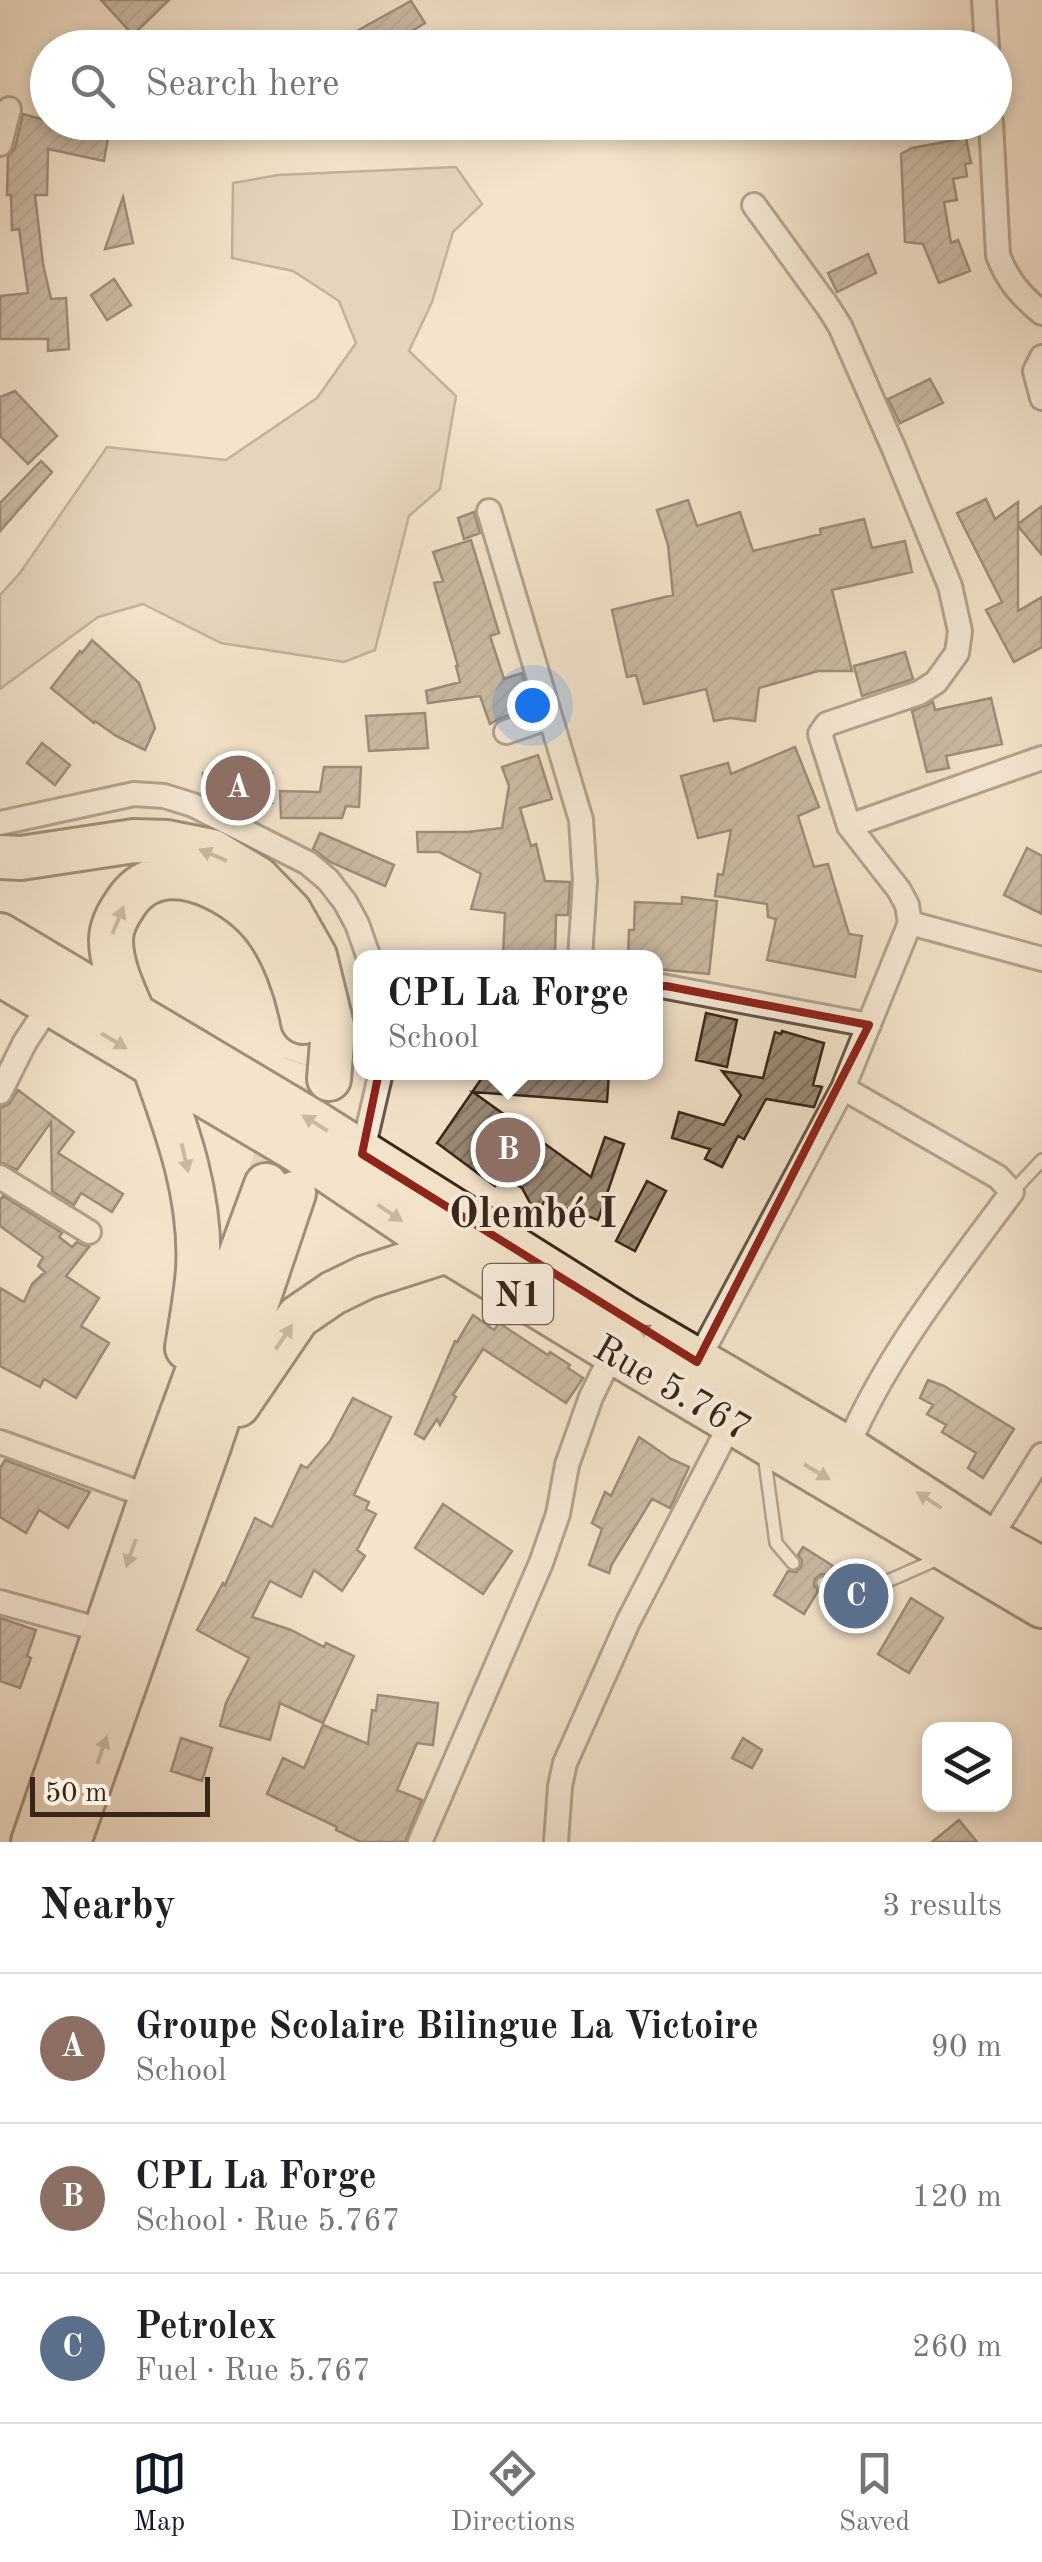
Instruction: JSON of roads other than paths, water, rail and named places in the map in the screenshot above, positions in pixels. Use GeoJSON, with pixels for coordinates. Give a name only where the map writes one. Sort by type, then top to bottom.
{"type":"FeatureCollection","features":[{"type":"Feature","properties":{"kind":"highway"},"geometry":{"type":"LineString","coordinates":[[0,857],[21,858],[134,841],[168,842],[212,851],[257,878],[290,912],[315,956],[333,1030],[317,1071],[289,971],[262,924],[228,894],[191,878],[165,878],[147,884],[131,894],[118,914],[111,938],[116,972],[132,1013]]}},
{"type":"Feature","properties":{"kind":"highway","name":"N1"},"geometry":{"type":"LineString","coordinates":[[0,935],[314,1122],[698,1362],[848,1448],[971,1546],[1042,1569]]}},
{"type":"Feature","properties":{"kind":"highway","name":"Rue 5.767"},"geometry":{"type":"LineString","coordinates":[[0,974],[298,1151],[447,1251],[747,1431],[971,1546],[1042,1606]]}},
{"type":"Feature","properties":{"kind":"highway"},"geometry":{"type":"LineString","coordinates":[[154,1066],[182,1144],[196,1210],[193,1437]]}},
{"type":"Feature","properties":{"kind":"highway"},"geometry":{"type":"LineString","coordinates":[[69,1842],[193,1437],[280,1189]]}},
{"type":"Feature","properties":{"kind":"highway"},"geometry":{"type":"LineString","coordinates":[[33,1842],[150,1496],[193,1437],[298,1317],[333,1292],[366,1277],[447,1251]]}},
{"type":"Feature","properties":{"kind":"street"},"geometry":{"type":"LineString","coordinates":[[984,0],[986,30]]}},
{"type":"Feature","properties":{"kind":"street"},"geometry":{"type":"LineString","coordinates":[[0,144],[9,109]]}},
{"type":"Feature","properties":{"kind":"street"},"geometry":{"type":"LineString","coordinates":[[992,140],[998,255],[1004,273],[1037,304]]}},
{"type":"Feature","properties":{"kind":"street"},"geometry":{"type":"LineString","coordinates":[[698,1362],[844,1088],[910,924],[908,905],[899,890],[848,826],[820,734],[822,728],[919,693],[936,682],[956,653],[960,631],[943,569],[840,326],[754,206]]}},
{"type":"Feature","properties":{"kind":"street"},"geometry":{"type":"LineString","coordinates":[[1042,357],[1035,371],[1042,398]]}},
{"type":"Feature","properties":{"kind":"street"},"geometry":{"type":"LineString","coordinates":[[489,511],[581,820],[585,881],[581,950]]}},
{"type":"Feature","properties":{"kind":"street"},"geometry":{"type":"LineString","coordinates":[[506,732],[550,717]]}},
{"type":"Feature","properties":{"kind":"street"},"geometry":{"type":"LineString","coordinates":[[848,826],[1042,758]]}},
{"type":"Feature","properties":{"kind":"street"},"geometry":{"type":"LineString","coordinates":[[0,824],[134,794],[164,796],[193,805],[308,863],[345,902],[366,950]]}},
{"type":"Feature","properties":{"kind":"street"},"geometry":{"type":"LineString","coordinates":[[910,924],[1042,959]]}},
{"type":"Feature","properties":{"kind":"street"},"geometry":{"type":"LineString","coordinates":[[663,986],[869,1026]]}},
{"type":"Feature","properties":{"kind":"street"},"geometry":{"type":"LineString","coordinates":[[0,1092],[24,1042],[51,1003]]}},
{"type":"Feature","properties":{"kind":"street"},"geometry":{"type":"LineString","coordinates":[[362,1154],[379,1080]]}},
{"type":"Feature","properties":{"kind":"street"},"geometry":{"type":"LineString","coordinates":[[844,1088],[998,1177],[1012,1192],[920,1316],[874,1390],[848,1448]]}},
{"type":"Feature","properties":{"kind":"street"},"geometry":{"type":"LineString","coordinates":[[0,1176],[89,1232]]}},
{"type":"Feature","properties":{"kind":"street"},"geometry":{"type":"LineString","coordinates":[[420,1842],[540,1563],[558,1514],[567,1466],[591,1397],[613,1352]]}},
{"type":"Feature","properties":{"kind":"street"},"geometry":{"type":"LineString","coordinates":[[556,1842],[565,1763],[628,1622],[747,1431]]}},
{"type":"Feature","properties":{"kind":"street"},"geometry":{"type":"LineString","coordinates":[[0,1442],[150,1496]]}},
{"type":"Feature","properties":{"kind":"street"},"geometry":{"type":"LineString","coordinates":[[971,1546],[1042,1455]]}},
{"type":"Feature","properties":{"kind":"street"},"geometry":{"type":"LineString","coordinates":[[0,1602],[104,1631]]}},
{"type":"Feature","properties":{"kind":"lane"},"geometry":{"type":"LineString","coordinates":[[1012,1192],[1042,1160]]}},
{"type":"Feature","properties":{"kind":"lane"},"geometry":{"type":"LineString","coordinates":[[747,1431],[776,1543],[793,1563]]}},
{"type":"Feature","properties":{"kind":"lane"},"geometry":{"type":"LineString","coordinates":[[822,1583],[846,1592],[872,1588],[971,1546]]}},
{"type":"Feature","properties":{"kind":"tunnel"},"geometry":{"type":"LineString","coordinates":[[266,1185],[305,1064]]}},
{"type":"Feature","properties":{"kind":"place","name":"Groupe Scolaire Bilingue La Victoire"},"geometry":{"type":"Point","coordinates":[238,788]}},
{"type":"Feature","properties":{"kind":"place","name":"CPL La Forge"},"geometry":{"type":"Point","coordinates":[508,1150]}},
{"type":"Feature","properties":{"kind":"place","name":"Petrolex"},"geometry":{"type":"Point","coordinates":[856,1596]}},
{"type":"Feature","properties":{"kind":"district","name":"Olembé I"},"geometry":{"type":"Point","coordinates":[533,1212]}}]}
